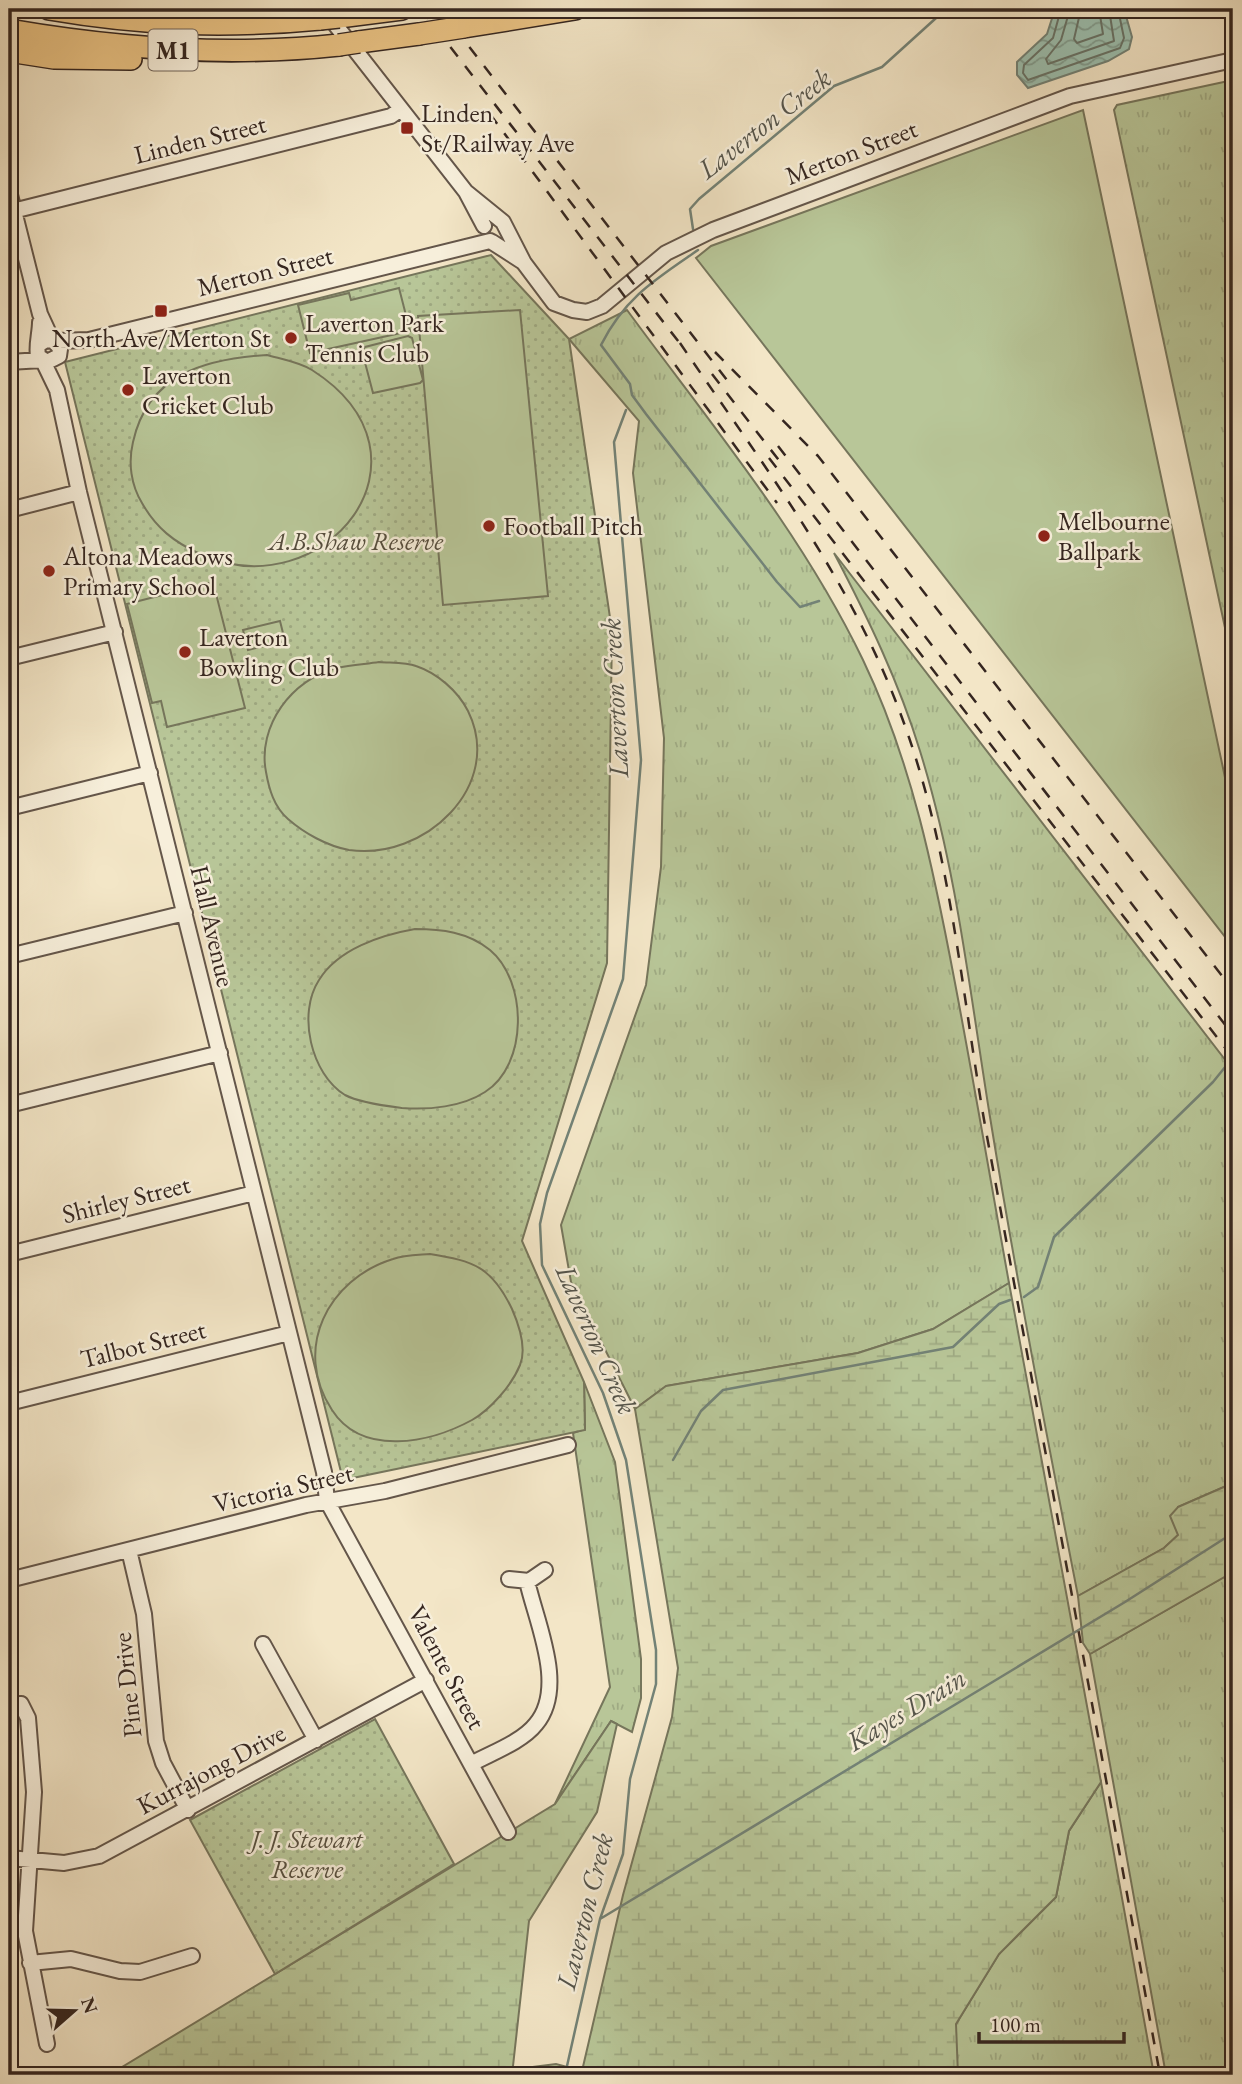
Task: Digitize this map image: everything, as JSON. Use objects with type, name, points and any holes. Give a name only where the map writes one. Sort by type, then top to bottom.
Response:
[{"type":"highway","name":"M1","points":[[49,9],[162,25],[224,24],[401,9]]},
{"type":"highway","points":[[98,9],[224,24]]},
{"type":"highway","name":"M1","points":[[9,30],[125,48],[217,52],[349,44],[575,9]]},
{"type":"highway","points":[[9,51],[54,58],[106,60],[174,58],[217,52]]},
{"type":"street","points":[[327,15],[466,191],[503,225]]},
{"type":"street","name":"Merton Street","points":[[503,225],[524,263],[554,303],[564,308],[587,312],[602,306],[666,253],[724,226],[1070,96],[1233,60]]},
{"type":"street","name":"Linden Street","points":[[11,211],[391,117],[401,108]]},
{"type":"street","name":"Hall Avenue","points":[[9,191],[11,211],[40,314],[79,492],[331,1500]]},
{"type":"street","points":[[466,191],[487,234],[502,239],[503,225]]},
{"type":"street","points":[[487,234],[489,220],[503,225]]},
{"type":"street","name":"Merton Street","points":[[9,361],[454,249],[487,234],[524,263]]},
{"type":"street","points":[[9,510],[79,492]]},
{"type":"street","points":[[9,658],[115,632]]},
{"type":"street","points":[[9,808],[150,773]]},
{"type":"street","points":[[9,956],[185,913]]},
{"type":"street","points":[[9,1105],[220,1053]]},
{"type":"street","name":"Shirley Street","points":[[9,1254],[254,1193]]},
{"type":"street","name":"Talbot Street","points":[[9,1403],[289,1333]]},
{"type":"street","name":"Victoria Street","points":[[9,1580],[331,1500],[385,1491],[568,1446]]},
{"type":"street","name":"Valente Street","points":[[331,1500],[342,1526],[508,1832]]},
{"type":"street","name":"Pine Drive","points":[[129,1550],[144,1614],[156,1741],[163,1763],[188,1810]]},
{"type":"street","points":[[509,1579],[527,1581],[545,1570]]},
{"type":"street","points":[[471,1764],[524,1734],[536,1725],[545,1709],[548,1676],[527,1581]]},
{"type":"street","points":[[263,1644],[316,1740]]},
{"type":"street","name":"Kurrajong Drive","points":[[9,1858],[64,1863],[99,1856],[426,1680]]},
{"type":"street","points":[[9,1705],[22,1704],[28,1718],[34,1792],[25,1920],[30,1963],[47,2044]]},
{"type":"street","points":[[30,1963],[71,1959],[120,1971],[140,1972],[192,1956]]},
{"type":"green space","points":[[1233,80],[1233,665],[1114,110],[1117,105]]},
{"type":"green space","name":"Melbourne Ballpark","points":[[1083,110],[1233,815],[1233,947],[696,258],[711,246]]},
{"type":"green space","name":"A.B.Shaw Reserve","points":[[491,255],[569,339],[612,631],[607,963],[522,1241],[584,1382],[585,1430],[343,1480],[65,362]]},
{"type":"green space","points":[[399,288],[410,331],[310,353],[298,305],[349,293],[351,300]]},
{"type":"green space","points":[[520,310],[548,596],[443,605],[418,316]]},
{"type":"green space","points":[[627,310],[783,523],[839,613],[880,699],[908,778],[930,859],[1009,1283],[933,1329],[858,1353],[667,1386],[635,1409],[571,1282],[561,1225],[646,985],[661,867],[664,738],[633,473],[639,421],[569,339]]},
{"type":"green space","points":[[408,336],[412,338],[423,380],[420,383],[373,393],[362,351],[365,347]]},
{"type":"green space","points":[[267,355],[312,370],[351,405],[369,443],[369,481],[354,516],[326,543],[289,561],[246,566],[200,554],[174,539],[160,527],[147,512],[135,489],[131,458],[141,419],[152,400],[166,386],[182,374],[201,366]]},
{"type":"green space","points":[[834,553],[1233,1070],[1233,1483],[1178,1507],[1178,1535],[1164,1548],[1078,1596],[1010,1237],[944,841],[920,751],[902,700],[870,625]]},
{"type":"green space","name":"Laverton Bowling Club","points":[[213,582],[245,708],[167,727],[161,701],[152,703],[127,604]]},
{"type":"green space","points":[[280,621],[285,641],[248,650],[243,630]]},
{"type":"green space","points":[[379,662],[416,666],[432,673],[453,690],[468,711],[477,739],[476,766],[466,791],[450,813],[429,831],[404,843],[377,850],[349,850],[309,834],[279,809],[266,772],[267,738],[281,707],[306,682],[337,668]]},
{"type":"green space","points":[[415,929],[444,931],[473,939],[490,950],[502,964],[511,982],[518,1023],[509,1063],[499,1079],[485,1092],[456,1104],[434,1108],[402,1108],[351,1098],[333,1085],[316,1058],[309,1026],[312,994],[327,969],[349,952],[388,935]]},
{"type":"green space","points":[[430,1254],[470,1263],[489,1275],[497,1284],[512,1309],[519,1329],[523,1351],[520,1365],[512,1381],[493,1403],[479,1416],[455,1428],[437,1435],[398,1441],[378,1440],[361,1435],[345,1425],[332,1410],[320,1387],[316,1363],[317,1341],[323,1319],[350,1282],[370,1269],[397,1258]]},
{"type":"green space","points":[[1009,1283],[1101,1782],[1069,1831],[1056,1897],[999,1954],[956,2024],[958,2075],[528,2075],[533,2067],[556,2064],[582,2071],[623,1895],[672,1717],[678,1668],[635,1409],[666,1386],[858,1353],[933,1329]]},
{"type":"green space","points":[[584,1382],[615,1462],[641,1659],[641,1698],[632,1732],[611,1721],[555,1804],[610,1687],[573,1433],[585,1429]]},
{"type":"green space","points":[[1233,1483],[1233,1572],[1090,1654],[1083,1643],[1078,1596],[1164,1548],[1178,1535],[1170,1516],[1178,1507]]},
{"type":"green space","points":[[1233,1572],[1233,2075],[1166,2075],[1090,1654]]},
{"type":"green space","name":"J. J. Stewart Reserve","points":[[375,1719],[454,1864],[275,1974],[190,1820]]},
{"type":"green space","points":[[611,1721],[617,1724],[597,1812],[529,1921],[512,2075],[109,2075],[555,1804]]},
{"type":"green space","points":[[1101,1782],[1154,2075],[956,2075],[956,2024],[999,1954],[1056,1897],[1069,1831]]},
{"type":"water","points":[[1055,9],[1124,9],[1132,37],[1129,49],[1108,61],[1028,88],[1017,75],[1017,62],[1047,34]]},
{"type":"waterway","name":"Laverton Creek","points":[[693,229],[690,209],[699,199],[834,86],[882,67],[946,9]]},
{"type":"waterway","points":[[698,250],[655,280],[631,301],[610,328],[601,345],[630,384],[632,395],[646,414],[777,582],[800,607],[819,601]]},
{"type":"waterway","name":"Laverton Creek","points":[[565,2075],[600,1919],[623,1854],[630,1779],[656,1684],[656,1650],[626,1460],[603,1393],[542,1265],[540,1224],[547,1193],[623,979],[641,760],[614,442],[626,410]]},
{"type":"waterway","points":[[1024,1297],[1038,1287],[1054,1237],[1213,1082],[1230,1061]]},
{"type":"waterway","points":[[673,1460],[701,1411],[723,1390],[953,1347],[999,1304],[1010,1300]]},
{"type":"waterway","name":"Kayes Drain","points":[[600,1919],[1125,1602],[1233,1533]]},
{"type":"railway","points":[[421,9],[685,350]]},
{"type":"railway","points":[[440,9],[727,380]]},
{"type":"railway","points":[[490,114],[777,503]]},
{"type":"railway","points":[[680,343],[798,516],[852,607],[896,702],[930,807],[952,914],[986,1131],[1160,2075]]},
{"type":"railway","points":[[715,352],[818,456],[1233,990]]},
{"type":"railway","points":[[712,374],[781,463]]},
{"type":"railway","points":[[778,446],[1233,1035]]},
{"type":"railway","points":[[769,458],[1233,1058]]},
{"type":"place","name":"Linden St/Railway Ave","points":[[407,128]]},
{"type":"place","name":"North Ave/Merton St","points":[[161,311]]},
{"type":"place","name":"Laverton Park Tennis Club","points":[[291,338]]},
{"type":"place","name":"Laverton Cricket Club","points":[[128,390]]},
{"type":"place","name":"Football Pitch","points":[[489,526]]},
{"type":"place","name":"Melbourne Ballpark","points":[[1044,536]]},
{"type":"place","name":"Altona Meadows Primary School","points":[[49,571]]},
{"type":"place","name":"Laverton Bowling Club","points":[[185,652]]}]
